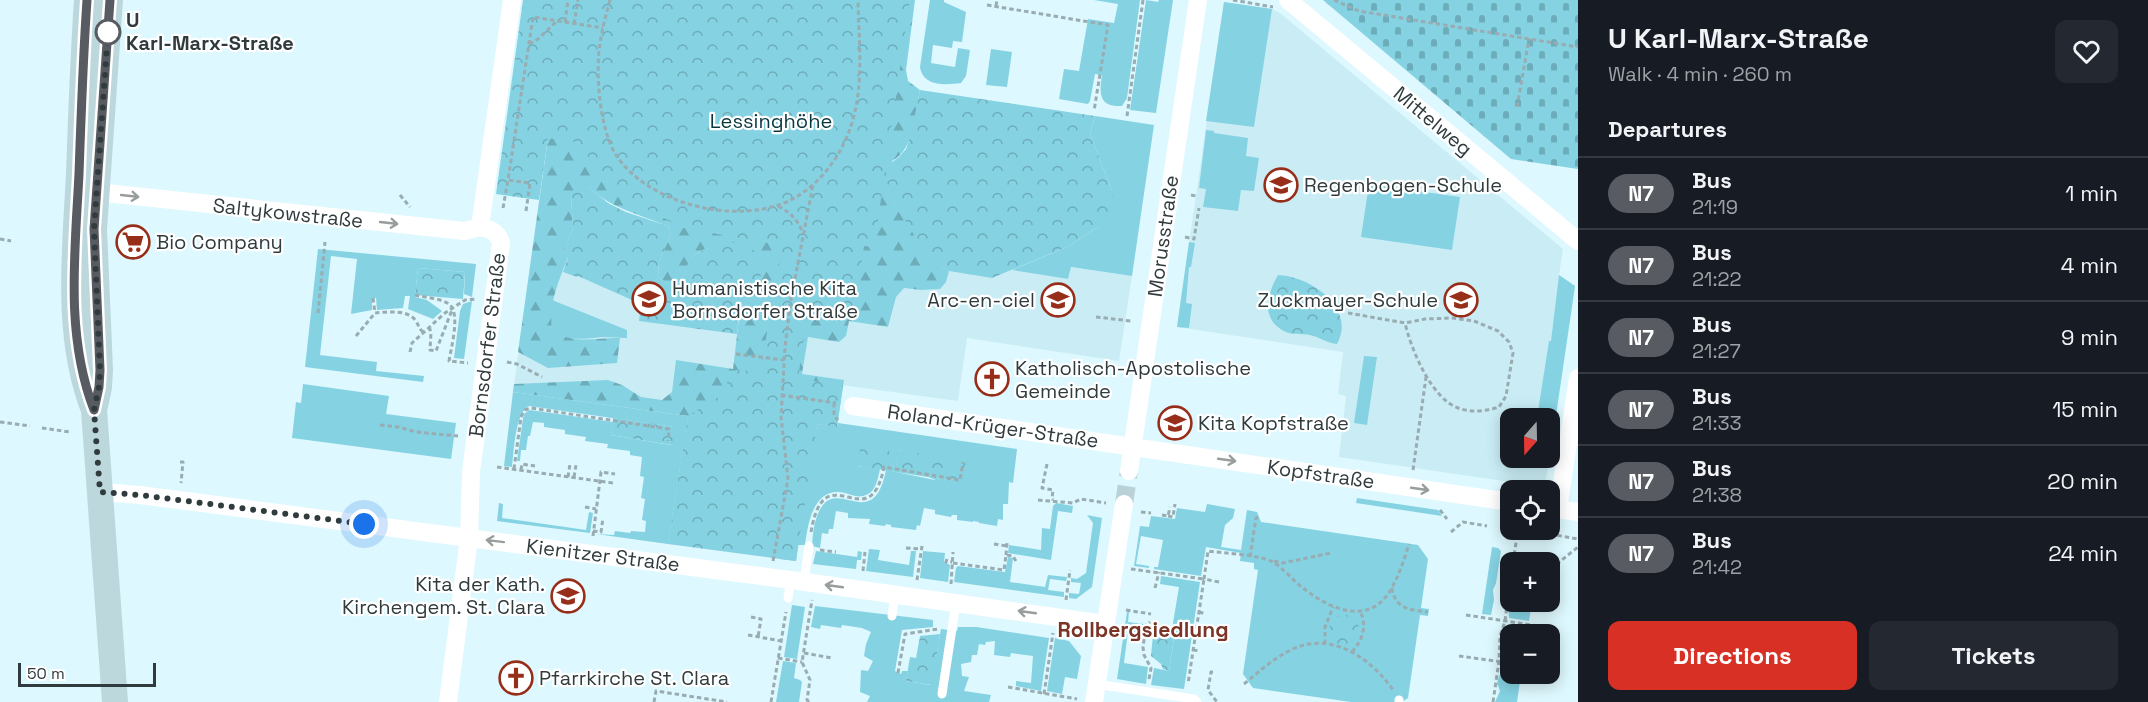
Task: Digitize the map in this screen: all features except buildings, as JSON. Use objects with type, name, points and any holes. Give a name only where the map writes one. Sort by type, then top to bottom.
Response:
[{"type":"main road","points":[[87,0],[74,288],[79,357],[84,383],[94,410],[115,702]]},
{"type":"main road","points":[[94,410],[100,370],[94,252],[96,192],[110,0]]},
{"type":"street","name":"Bornsdorfer Straße","points":[[448,702],[469,538],[471,472],[501,243],[490,229],[480,226],[512,0]]},
{"type":"street","name":"Morusstraße","points":[[1129,471],[1198,0]]},
{"type":"street","name":"Mittelweg","points":[[1281,3],[1578,241]]},
{"type":"street","name":"Saltykowstraße","points":[[96,192],[465,231],[480,226]]},
{"type":"street","points":[[1559,480],[1578,378]]},
{"type":"street","name":"Roland-Krüger-Straße","points":[[853,406],[1132,446]]},
{"type":"street","name":"Kopfstraße","points":[[1132,446],[1500,501]]},
{"type":"street","name":"Kienitzer Straße","points":[[100,492],[140,495],[770,577],[799,586],[895,594],[953,594],[1106,624]]},
{"type":"street","points":[[1090,695],[1131,508]]},
{"type":"street","points":[[1560,510],[1578,512]]},
{"type":"lane","points":[[799,586],[809,546]]},
{"type":"lane","points":[[892,616],[895,594]]},
{"type":"lane","points":[[942,694],[953,594]]},
{"type":"lane","points":[[1090,695],[1148,692],[1194,699],[1197,702]]},
{"type":"path","points":[[565,22],[568,0]]},
{"type":"path","points":[[574,24],[578,0]]},
{"type":"path","points":[[610,0],[598,57],[603,115],[609,142],[627,170],[651,188],[699,207],[726,210],[756,210],[777,206],[797,197],[813,184],[834,161],[844,144],[856,108],[860,67],[858,0]]},
{"type":"path","points":[[996,6],[997,0]]},
{"type":"path","points":[[1127,116],[1143,0]]},
{"type":"path","points":[[1233,0],[1281,3]]},
{"type":"path","points":[[1334,0],[1359,11],[1578,47]]},
{"type":"path","points":[[987,5],[1108,25],[1094,111]]},
{"type":"path","points":[[504,208],[533,17],[603,28]]},
{"type":"path","points":[[528,45],[557,21]]},
{"type":"path","points":[[1517,107],[1530,39]]},
{"type":"path","points":[[507,180],[530,183],[526,212]]},
{"type":"path","points":[[770,577],[788,479],[782,434],[781,396],[784,360],[791,300],[813,184]]},
{"type":"path","points":[[400,195],[409,205],[411,212]]},
{"type":"path","points":[[777,206],[791,213],[798,221],[803,234]]},
{"type":"path","points":[[1185,237],[1194,239],[1198,207]]},
{"type":"path","points":[[0,240],[11,241]]},
{"type":"path","points":[[318,313],[325,242]]},
{"type":"path","points":[[415,296],[447,303],[453,308],[456,317],[449,361],[468,363]]},
{"type":"path","points":[[356,336],[375,313],[373,298]]},
{"type":"path","points":[[410,352],[412,344],[429,327],[465,300],[476,299]]},
{"type":"path","points":[[429,327],[430,350],[436,351],[453,308]]},
{"type":"path","points":[[375,313],[409,315],[424,333]]},
{"type":"path","points":[[1348,313],[1405,323],[1425,319],[1452,318],[1474,321],[1498,331],[1509,342],[1513,353],[1506,396],[1500,407],[1485,412],[1458,408],[1446,400],[1426,377],[1405,323]]},
{"type":"path","points":[[1096,317],[1131,321]]},
{"type":"path","points":[[736,354],[784,360]]},
{"type":"path","points":[[507,362],[517,364],[542,377]]},
{"type":"path","points":[[1413,470],[1426,377]]},
{"type":"path","points":[[781,396],[853,406]]},
{"type":"path","points":[[834,403],[834,416],[838,420]]},
{"type":"path","points":[[514,469],[520,421],[528,408],[669,429],[668,441]]},
{"type":"path","points":[[0,422],[30,426]]},
{"type":"path","points":[[380,425],[416,432],[458,436]]},
{"type":"path","points":[[42,428],[70,432]]},
{"type":"path","points":[[180,462],[183,462],[181,483]]},
{"type":"path","points":[[809,546],[817,511],[826,497],[833,495],[860,500],[868,499],[877,490],[884,467],[960,480],[963,462]]},
{"type":"path","points":[[521,470],[522,464],[535,466]]},
{"type":"path","points":[[1047,464],[1042,488],[1053,490],[1053,500]]},
{"type":"path","points":[[568,477],[570,465]]},
{"type":"path","points":[[574,477],[576,465]]},
{"type":"path","points":[[496,467],[614,483]]},
{"type":"path","points":[[592,538],[601,472],[615,474]]},
{"type":"path","points":[[1038,500],[1073,503],[1081,499],[1104,502]]},
{"type":"path","points":[[1078,500],[1081,508]]},
{"type":"path","points":[[1162,515],[1173,517],[1175,504]]},
{"type":"path","points":[[585,507],[597,509]]},
{"type":"path","points":[[1168,516],[1170,507]]},
{"type":"path","points":[[1131,508],[1151,513]]},
{"type":"path","points":[[1441,510],[1447,519]]},
{"type":"path","points":[[1250,557],[1258,517]]},
{"type":"path","points":[[593,531],[601,532],[603,518]]},
{"type":"path","points":[[1451,532],[1463,522],[1487,526]]},
{"type":"path","points":[[1560,535],[1578,538]]},
{"type":"path","points":[[947,559],[946,562],[1004,570],[1007,544],[994,544]]},
{"type":"path","points":[[1270,561],[1311,595],[1333,607],[1360,611],[1376,604],[1389,593],[1409,544]]},
{"type":"path","points":[[1560,561],[1578,547]]},
{"type":"path","points":[[906,548],[922,548],[916,582]]},
{"type":"path","points":[[819,550],[836,552]]},
{"type":"path","points":[[1188,682],[1208,551],[1283,563],[1330,553]]},
{"type":"path","points":[[862,574],[865,552]]},
{"type":"path","points":[[953,552],[953,594]]},
{"type":"path","points":[[1006,555],[1013,556],[1017,563]]},
{"type":"path","points":[[1130,568],[1219,582]]},
{"type":"path","points":[[1066,602],[1070,570]]},
{"type":"path","points":[[1155,588],[1159,572]]},
{"type":"path","points":[[771,702],[781,640],[799,586]]},
{"type":"path","points":[[799,586],[802,662],[810,680],[807,700],[809,702]]},
{"type":"path","points":[[1392,586],[1394,596],[1403,607],[1428,612]]},
{"type":"path","points":[[1325,644],[1325,627],[1333,607]]},
{"type":"path","points":[[1124,610],[1151,614]]},
{"type":"path","points":[[1352,652],[1363,633],[1363,618],[1360,611]]},
{"type":"path","points":[[1199,612],[1206,614]]},
{"type":"path","points":[[1493,702],[1500,636],[1506,612]]},
{"type":"path","points":[[1466,615],[1518,624]]},
{"type":"path","points":[[751,617],[761,619],[758,637]]},
{"type":"path","points":[[1148,692],[1151,668],[1144,655],[1143,647],[1146,625],[1150,622]]},
{"type":"path","points":[[898,673],[905,634],[936,630],[941,626]]},
{"type":"path","points":[[1044,694],[1053,633]]},
{"type":"path","points":[[748,635],[781,640]]},
{"type":"path","points":[[1244,684],[1272,661],[1290,651],[1307,644],[1325,644],[1352,652],[1375,668],[1399,701]]},
{"type":"path","points":[[1193,650],[1200,651]]},
{"type":"path","points":[[803,653],[832,657]]},
{"type":"path","points":[[1459,656],[1499,662]]},
{"type":"path","points":[[778,658],[802,662]]},
{"type":"path","points":[[1213,672],[1210,672],[1208,690],[1219,702]]},
{"type":"path","points":[[1008,687],[1044,694],[1090,695]]},
{"type":"path","points":[[654,702],[656,691],[727,702]]},
{"type":"shaded area","points":[[1224,2],[1272,9],[1280,13],[1563,249],[1559,275],[1575,286],[1557,408],[1500,408],[1500,468],[1548,468],[1546,480],[1500,480],[1339,457],[1346,396],[1338,394],[1343,352],[1177,327]]},
{"type":"shaded area","name":"Humanistische Kita Bornsdorfer Straße","points":[[539,200],[769,243],[760,372],[688,416],[513,392]]},
{"type":"shaded area","points":[[864,245],[992,278],[1012,270],[1068,279],[1070,267],[1132,276],[1119,361],[967,338],[958,401],[798,379],[808,307]]},
{"type":"green space","name":"Lessinghöhe","points":[[523,0],[910,0],[874,247],[864,246],[854,314],[808,308],[798,379],[843,385],[837,427],[817,424],[796,561],[668,544],[688,416],[723,394],[730,375],[737,370],[760,372],[780,259],[769,243],[683,228],[633,202],[620,192],[575,142],[548,138],[539,200],[496,194]]},
{"type":"green space","points":[[864,0],[915,0],[906,70],[908,81],[920,90],[910,139],[900,155],[892,161],[893,200],[940,266],[949,271],[946,282],[940,289],[904,288],[896,297],[888,327],[849,321],[846,336],[839,342],[808,337],[802,374],[844,380],[837,427],[817,424],[811,459],[786,408]]},
{"type":"green space","points":[[930,0],[944,0],[966,12],[962,42],[953,41],[952,48],[933,45],[931,63],[955,67],[958,48],[970,50],[966,76],[961,83],[936,83],[922,74],[920,67]]},
{"type":"green space","points":[[1094,0],[1140,0],[1127,98],[1122,106],[1114,106],[1105,102],[1101,93],[1102,75],[1095,74],[1088,104],[1059,99],[1064,69],[1079,71],[1088,19],[1114,23],[1118,4]]},
{"type":"green space","points":[[1146,0],[1158,2],[1159,0],[1173,0],[1156,113],[1130,110]]},
{"type":"green space","points":[[1323,0],[1578,0],[1578,169],[1511,159]]},
{"type":"green space","points":[[1224,2],[1272,9],[1254,127],[1206,121]]},
{"type":"green space","points":[[991,49],[1012,52],[1007,87],[986,85]]},
{"type":"green space","points":[[557,74],[794,227],[778,351],[668,544],[688,416],[513,392],[514,384],[608,380],[622,385],[641,397],[662,400],[672,392],[676,360],[733,369],[740,310],[745,301],[754,293],[736,243],[698,253],[689,262],[678,283],[668,284],[658,277],[659,262],[671,234],[668,226],[616,206],[588,187],[571,194],[573,228],[564,251],[568,257],[553,302],[552,329],[576,339],[620,338],[617,363],[548,368],[518,352]]},
{"type":"green space","points":[[920,90],[1095,116],[1090,134],[1112,191],[1113,203],[1110,213],[1098,227],[1067,247],[992,278],[949,271],[929,260],[893,200],[886,173],[888,165],[906,149]]},
{"type":"green space","points":[[1095,116],[1154,125],[1132,276],[1071,267],[1068,279],[1012,270],[1067,247],[1098,227],[1112,191],[1090,134]]},
{"type":"green space","points":[[1206,130],[1248,138],[1246,156],[1259,158],[1254,191],[1241,190],[1238,211],[1203,207],[1206,189],[1199,188]]},
{"type":"green space","points":[[583,183],[608,203],[626,212],[668,226],[671,234],[659,262],[658,277],[668,284],[678,283],[688,263],[702,251],[714,246],[733,243],[750,247],[759,260],[761,277],[754,293],[741,308],[737,334],[639,321],[641,304],[578,276],[563,272],[568,258],[564,251],[573,228],[571,194],[576,185]]},
{"type":"green space","points":[[1369,184],[1460,197],[1452,250],[1361,237]]},
{"type":"green space","points":[[1189,242],[1195,243],[1191,267],[1189,267],[1186,303],[1192,304],[1189,328],[1177,327]]},
{"type":"green space","points":[[318,249],[476,264],[472,297],[464,294],[465,272],[418,268],[415,297],[427,300],[442,311],[433,319],[408,309],[410,296],[405,296],[403,308],[377,310],[376,298],[372,298],[372,310],[351,314],[357,259],[331,256],[320,355],[377,362],[376,371],[424,376],[423,382],[305,367]]},
{"type":"green space","points":[[418,268],[465,272],[463,299],[415,295]]},
{"type":"green space","points":[[1278,275],[1304,281],[1327,296],[1341,318],[1342,331],[1337,344],[1310,335],[1288,333],[1275,325],[1268,311],[1268,304],[1271,289]]},
{"type":"green space","points":[[1559,275],[1575,286],[1557,408],[1539,408],[1549,341],[1551,341]]},
{"type":"green space","points":[[552,300],[627,330],[627,338],[576,339],[558,334],[552,330],[550,320]]},
{"type":"green space","points":[[472,301],[464,359],[454,358],[460,311],[463,304]]},
{"type":"green space","points":[[1364,356],[1377,357],[1367,425],[1354,423]]},
{"type":"green space","points":[[303,384],[389,396],[386,414],[456,423],[451,459],[292,438],[296,402],[301,403]]},
{"type":"green space","points":[[513,392],[688,416],[668,544],[596,534],[614,535],[615,531],[645,532],[646,521],[642,520],[645,499],[641,498],[644,477],[640,476],[642,457],[630,455],[630,451],[607,448],[608,444],[585,441],[586,437],[565,434],[565,430],[544,427],[544,423],[533,422],[526,450],[521,450],[520,461],[517,461],[523,418],[530,410],[613,422],[611,435],[671,445],[674,427],[529,406],[524,410],[518,424],[512,467],[504,466]]},
{"type":"green space","points":[[613,418],[675,427],[672,445],[611,435]]},
{"type":"green space","points":[[838,423],[1017,449],[1013,483],[1009,482],[1008,504],[1003,504],[1003,520],[998,519],[997,526],[957,520],[957,515],[951,517],[935,514],[935,510],[924,508],[920,526],[917,525],[916,530],[891,527],[886,524],[885,526],[869,524],[870,519],[848,518],[848,513],[836,511],[833,529],[829,529],[828,534],[822,533],[820,548],[812,546],[816,519],[823,505],[830,499],[866,502],[874,498],[881,488],[886,470],[935,480],[936,478],[962,482],[899,450],[896,467],[887,466],[890,448],[857,466],[880,469],[871,492],[862,496],[835,492],[826,495],[814,508],[805,545],[798,545],[796,561],[779,559],[783,540],[811,459],[817,424],[837,427]]},
{"type":"green space","points":[[861,444],[890,448],[888,466],[896,467],[898,450],[966,461],[962,483],[857,466]]},
{"type":"green space","points":[[1357,498],[1438,510],[1442,516],[1356,503]]},
{"type":"green space","points":[[499,503],[503,504],[502,518],[586,530],[589,512],[593,513],[590,533],[497,521]]},
{"type":"green space","points":[[1056,503],[1073,506],[1072,513],[1058,511],[1051,560],[1008,553],[1009,545],[1041,550],[1042,528],[1050,529],[1053,506]]},
{"type":"green space","points":[[1207,504],[1235,509],[1233,518],[1225,525],[1221,547],[1241,550],[1247,510],[1257,512],[1261,522],[1418,545],[1428,559],[1421,608],[1429,609],[1428,616],[1420,615],[1408,698],[1402,702],[1351,702],[1253,688],[1243,674],[1258,570],[1254,569],[1254,563],[1240,561],[1241,553],[1206,547],[1201,576],[1154,569],[1158,567],[1163,540],[1141,536],[1136,564],[1149,566],[1149,568],[1134,566],[1140,526],[1149,527],[1151,516],[1175,519],[1177,508],[1205,512]]},
{"type":"green space","points":[[1087,515],[1102,518],[1092,587],[1076,599],[1069,598],[1069,593],[1079,594],[1081,583],[1071,582],[1071,578],[1077,579],[1086,573],[1093,523]]},
{"type":"green space","points":[[1492,547],[1498,548],[1501,551],[1493,590],[1491,615],[1482,614]]},
{"type":"green space","points":[[869,549],[880,550],[878,560],[909,565],[911,551],[916,551],[913,577],[866,571]]},
{"type":"green space","points":[[816,551],[857,557],[858,551],[862,552],[861,560],[857,560],[856,569],[813,564]]},
{"type":"green space","points":[[923,551],[945,553],[944,562],[950,565],[948,582],[920,578]]},
{"type":"green space","points":[[1008,557],[1013,558],[1010,582],[1045,587],[1048,575],[1067,577],[1066,581],[1050,579],[1048,590],[1064,592],[1064,597],[954,582],[958,566],[1005,572]]},
{"type":"green space","points":[[1161,576],[1200,582],[1184,689],[1151,685],[1154,668],[1169,671],[1174,638],[1147,634],[1149,625],[1172,629],[1179,587],[1160,584]]},
{"type":"green space","points":[[792,605],[805,607],[797,659],[784,657]]},
{"type":"green space","points":[[815,606],[933,620],[933,627],[902,630],[895,671],[901,674],[902,671],[908,671],[906,681],[931,685],[941,629],[957,631],[958,627],[976,627],[1049,638],[1041,691],[1016,686],[1016,681],[1031,683],[1033,656],[1011,653],[1010,657],[994,655],[995,641],[986,642],[985,645],[979,644],[977,655],[972,655],[971,662],[961,664],[962,676],[969,677],[964,691],[991,695],[989,702],[867,702],[870,696],[860,692],[861,670],[868,671],[873,661],[864,656],[871,632],[842,625],[841,628],[821,625],[820,629],[811,627]]},
{"type":"green space","points":[[1127,612],[1129,612],[1128,622],[1144,624],[1142,633],[1128,631],[1124,663],[1148,667],[1146,684],[1117,679]]},
{"type":"green space","points":[[1509,612],[1530,612],[1529,621],[1509,618]]},
{"type":"green space","points":[[1344,615],[1354,620],[1359,630],[1354,640],[1344,645],[1334,640],[1329,630],[1334,620]]},
{"type":"green space","points":[[940,634],[932,685],[906,681],[910,657],[916,658],[920,636]]},
{"type":"green space","points":[[1153,635],[1174,638],[1169,671],[1163,669],[1161,664],[1151,656]]},
{"type":"green space","points":[[1055,638],[1069,641],[1081,656],[1077,679],[1065,677],[1062,694],[1047,691]]},
{"type":"green space","points":[[783,661],[796,663],[794,678],[802,682],[799,702],[776,702]]},
{"type":"green space","points":[[1500,674],[1500,684],[1520,684],[1517,702],[1495,702],[1500,691],[1497,683]]},
{"type":"tunnel","points":[[1124,504],[1129,471]]},
{"type":"bus line","name":"N7","points":[[87,0],[74,288],[79,357],[84,383],[94,410],[100,370],[94,229],[110,0]]},
{"type":"place","name":"U Karl-Marx-Straße","points":[[108,32]]},
{"type":"place","name":"Regenbogen-Schule","points":[[1281,185]]},
{"type":"place","name":"Bio Company","points":[[133,242]]},
{"type":"place","name":"Humanistische Kita Bornsdorfer Straße","points":[[649,299]]},
{"type":"place","name":"Arc-en-ciel","points":[[1058,300]]},
{"type":"place","name":"Zuckmayer-Schule","points":[[1461,300]]},
{"type":"place","name":"Katholisch-Apostolische Gemeinde","points":[[992,379]]},
{"type":"place","name":"Kita Kopfstraße","points":[[1175,423]]},
{"type":"place","name":"Kita der Kath. Kirchengem. St. Clara","points":[[568,596]]},
{"type":"place","name":"Pfarrkirche St. Clara","points":[[516,678]]},
{"type":"district","name":"Rollbergsiedlung","points":[[1143,630]]},
{"type":"route","points":[[108,32],[94,229],[100,370],[94,410],[100,492],[140,495],[364,524]]}]
